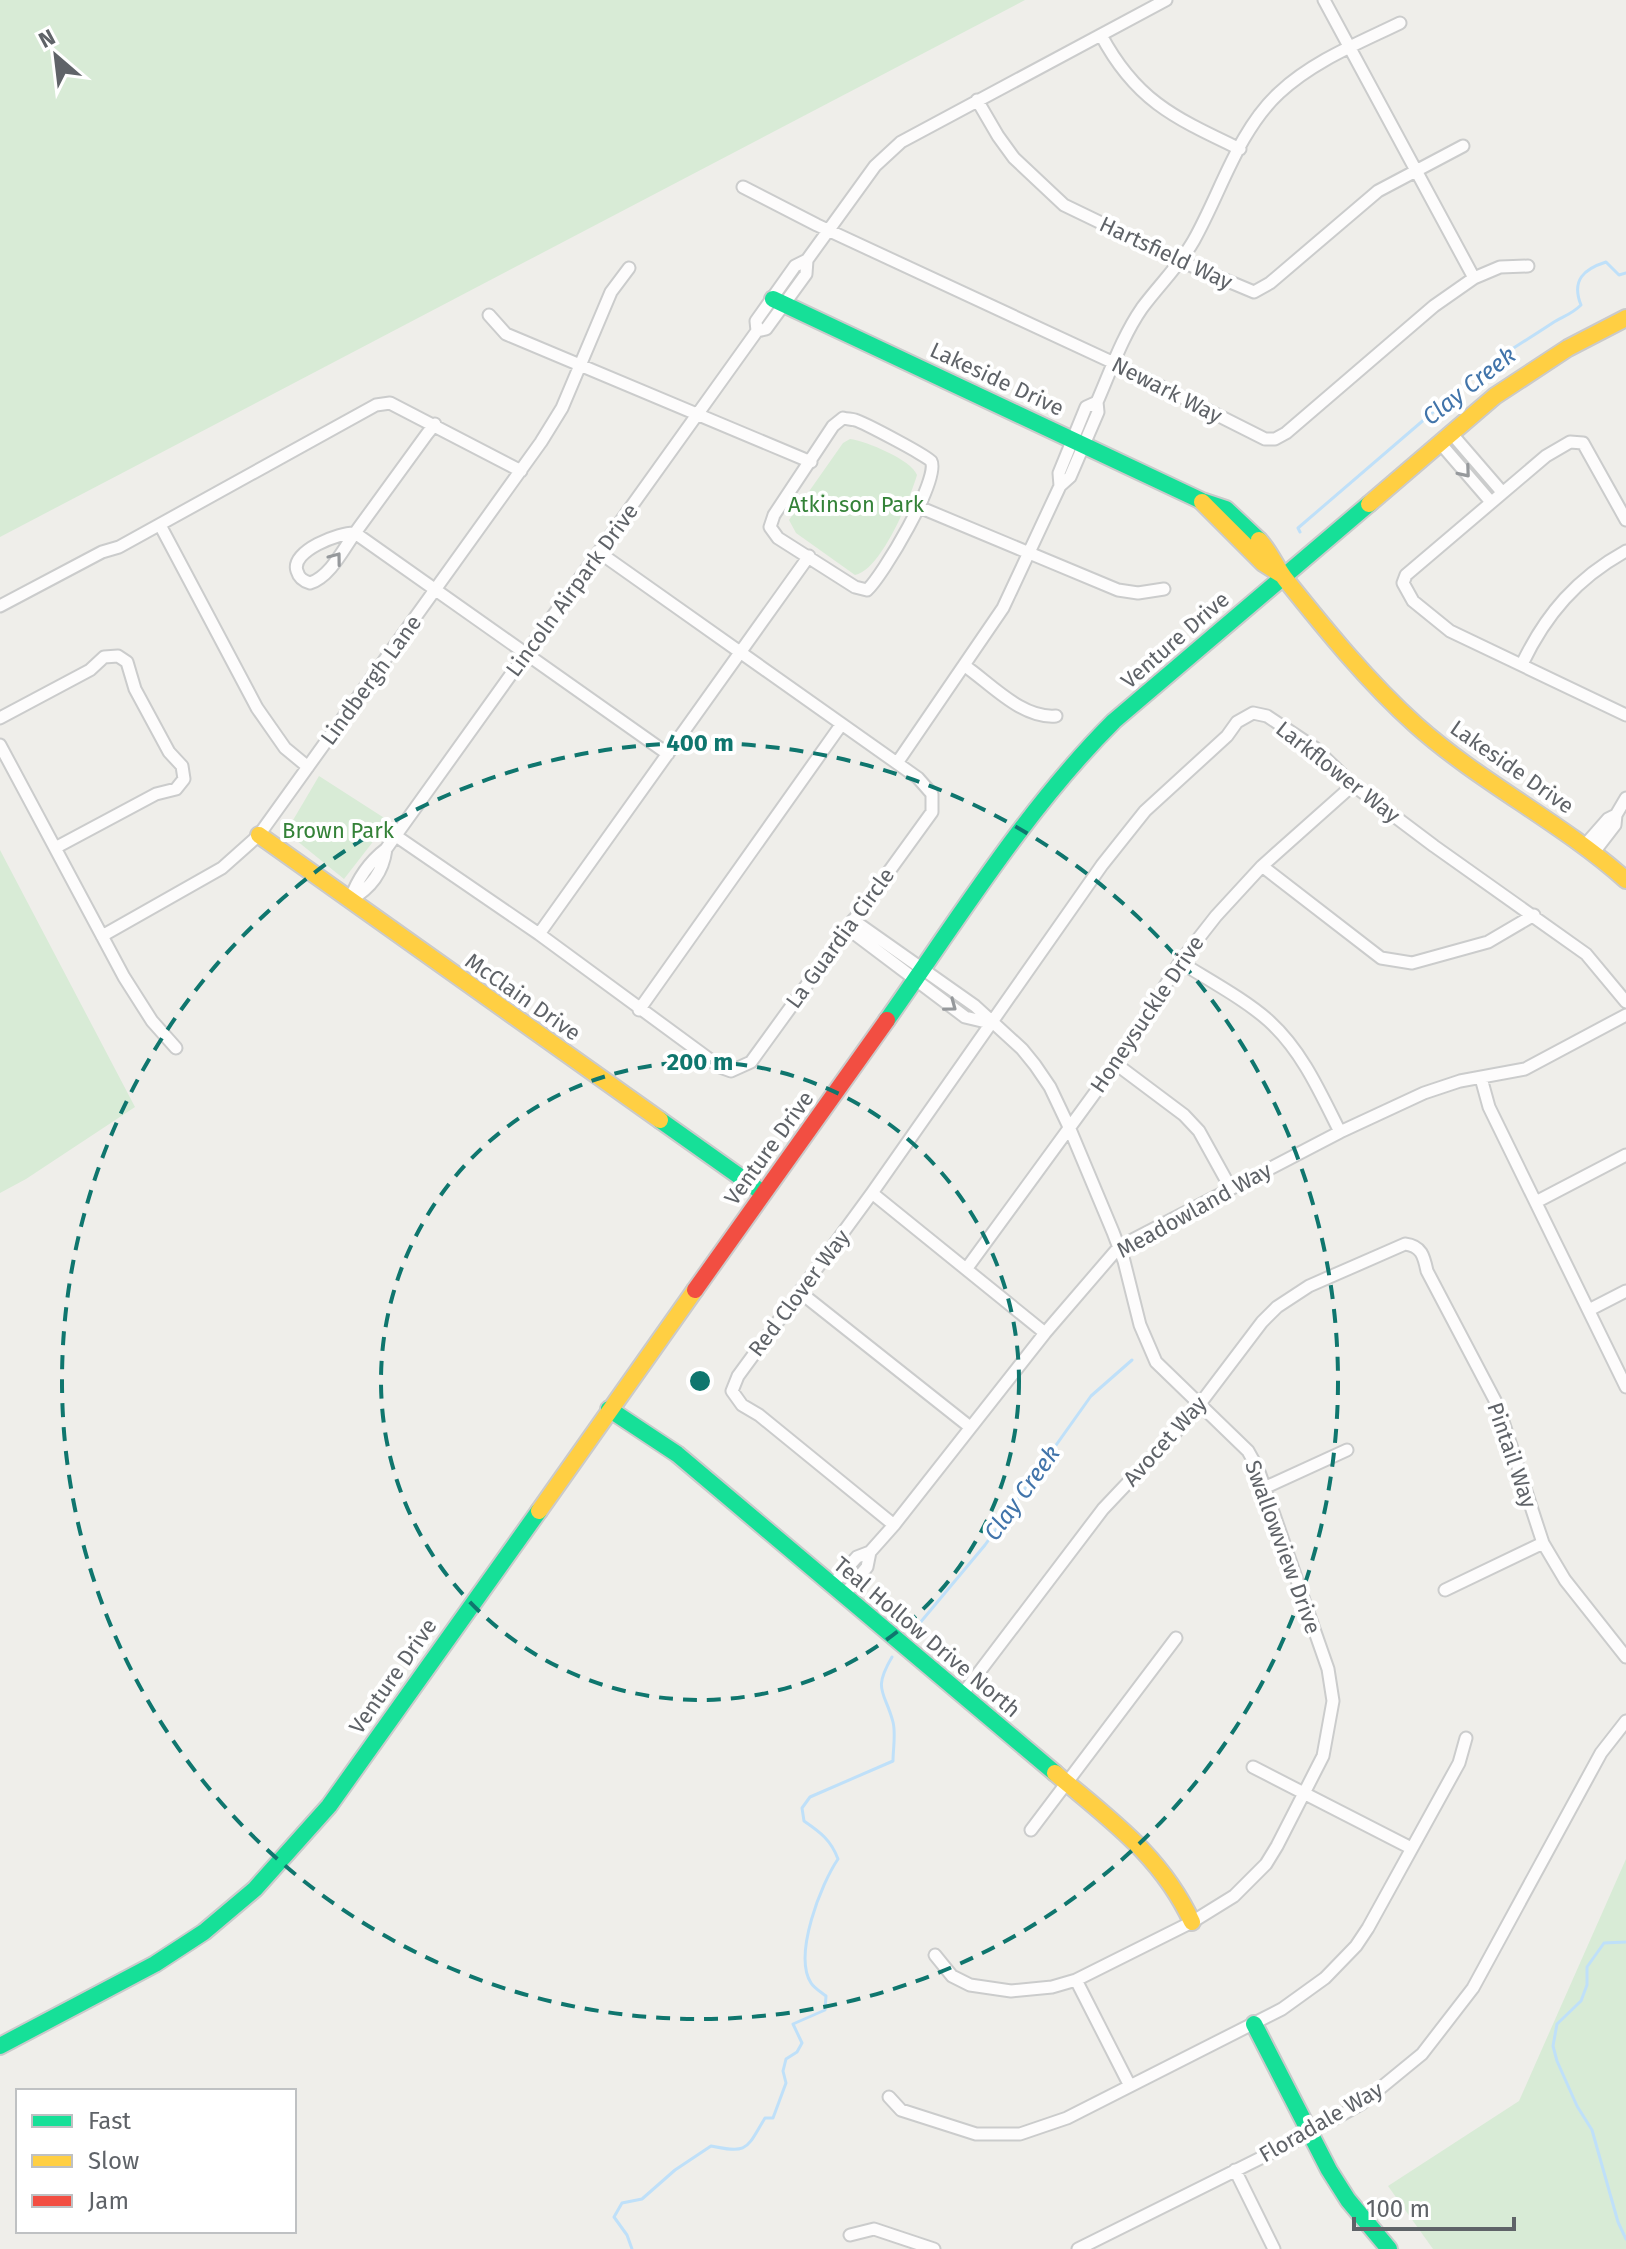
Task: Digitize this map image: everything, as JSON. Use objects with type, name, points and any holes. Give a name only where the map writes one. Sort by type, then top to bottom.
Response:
[{"type":"street","name":"Lincoln Airpark Drive","points":[[350,900],[355,886],[375,858],[396,836],[757,331],[756,321],[779,301],[795,266],[807,260],[875,166],[901,142],[1166,0]]},
{"type":"street","points":[[1324,0],[1474,278],[1500,267],[1528,266]]},
{"type":"street","points":[[897,763],[1003,608],[1060,486],[1059,473],[1077,442],[1086,407],[1097,402],[1126,334],[1193,242],[1258,114],[1308,69],[1400,23]]},
{"type":"street","points":[[1101,35],[1122,72],[1160,107],[1181,121],[1240,149]]},
{"type":"street","name":"Hartsfield Way","points":[[977,100],[1014,158],[1064,205],[1247,291],[1262,289],[1367,200],[1414,170],[1463,146]]},
{"type":"street","name":"Newark Way","points":[[743,187],[828,230],[1114,363],[1265,439],[1275,439],[1286,433],[1434,306],[1474,278]]},
{"type":"street","name":"Lindbergh Lane","points":[[102,936],[222,868],[259,835],[521,471],[562,408],[611,292],[629,268]]},
{"type":"street","name":"Lakeside Drive","points":[[779,301],[1202,501],[1226,509],[1273,555],[1283,576],[1375,685],[1421,730],[1460,761],[1590,848],[1626,880]]},
{"type":"street","points":[[489,315],[506,334],[811,462]]},
{"type":"street","name":"Venture Drive","points":[[0,2046],[177,1950],[230,1911],[273,1873],[329,1806],[1042,801],[1089,746],[1114,721],[1495,396],[1534,369],[1626,318]]},
{"type":"street","points":[[0,606],[102,552],[119,547],[376,405],[390,403],[521,471]]},
{"type":"street","points":[[843,418],[856,420],[923,453],[932,462],[934,476],[919,507],[876,582],[867,590],[855,587],[778,538],[770,527],[774,515],[833,426],[843,418]]},
{"type":"street","points":[[435,424],[355,533],[317,581],[305,582],[298,574],[297,558],[303,553],[338,535],[355,533],[668,754]]},
{"type":"street","points":[[1446,438],[1502,492]]},
{"type":"street","points":[[1446,438],[1491,502]]},
{"type":"street","points":[[1626,520],[1588,449],[1577,441],[1559,447],[1502,492],[1406,575],[1403,583],[1413,601],[1450,631],[1626,715]]},
{"type":"street","points":[[919,507],[1118,590],[1138,593],[1164,589]]},
{"type":"street","points":[[160,525],[257,708],[285,748],[308,767]]},
{"type":"street","points":[[1522,664],[1543,622],[1556,607],[1607,563],[1626,551]]},
{"type":"street","name":"La Guardia Circle","points":[[396,836],[539,934],[720,1067],[731,1071],[751,1062],[932,812],[934,803],[928,787],[600,553]]},
{"type":"street","points":[[539,934],[809,556]]},
{"type":"street","points":[[0,718],[90,670],[104,657],[118,656],[127,662],[142,701],[169,752],[182,766],[184,779],[176,789],[156,794],[55,848]]},
{"type":"street","points":[[965,666],[1026,710],[1039,716],[1056,716]]},
{"type":"street","name":"Larkflower Way","points":[[991,1023],[1102,865],[1145,811],[1227,736],[1237,722],[1253,713],[1267,716],[1315,748],[1353,785],[1586,954],[1626,1002]]},
{"type":"street","points":[[639,1010],[841,725]]},
{"type":"street","points":[[0,745],[137,1000],[176,1048]]},
{"type":"street","name":"Honeysuckle Drive","points":[[967,1268],[1116,1064],[1180,962],[1216,916],[1262,866],[1353,785]]},
{"type":"street","points":[[1590,848],[1615,825],[1616,815],[1626,798]]},
{"type":"street","name":"McClain Drive","points":[[259,835],[763,1193]]},
{"type":"street","points":[[1262,866],[1381,958],[1412,963],[1488,942],[1534,915]]},
{"type":"street","name":"Swallowview Drive","points":[[850,924],[919,974],[965,1017],[991,1023],[1022,1049],[1050,1087],[1119,1247],[1150,1352],[1199,1406],[1248,1451],[1266,1487],[1328,1669],[1333,1701],[1323,1756],[1305,1794],[1277,1846],[1251,1881],[1234,1896],[1192,1922],[1076,1980],[1032,1990],[992,1990],[952,1976],[935,1955]]},
{"type":"street","points":[[1180,962],[1268,1019],[1295,1049],[1340,1132]]},
{"type":"street","name":"Meadowland Way","points":[[838,1590],[857,1557],[870,1552],[894,1525],[1045,1333],[1119,1247],[1230,1187],[1424,1093],[1460,1081],[1525,1069],[1626,1015]]},
{"type":"street","name":"Red Clover Way","points":[[894,1525],[759,1415],[742,1405],[732,1391],[738,1376],[801,1293],[991,1023]]},
{"type":"street","points":[[1116,1064],[1184,1115],[1199,1131],[1230,1187]]},
{"type":"street","points":[[1481,1078],[1489,1107],[1626,1387]]},
{"type":"street","points":[[1536,1202],[1626,1155]]},
{"type":"street","points":[[872,1193],[1045,1333]]},
{"type":"street","name":"Avocet Way","points":[[961,1696],[1103,1509],[1199,1406],[1262,1322],[1291,1296],[1405,1244],[1413,1245]]},
{"type":"street","name":"Pintail Way","points":[[1413,1245],[1422,1252],[1427,1271],[1498,1406],[1543,1543],[1565,1580],[1626,1657]]},
{"type":"street","points":[[1589,1310],[1626,1291]]},
{"type":"street","points":[[801,1293],[970,1427]]},
{"type":"street","name":"Teal Hollow Drive North","points":[[609,1409],[677,1454],[1141,1846],[1174,1885],[1192,1922]]},
{"type":"street","points":[[1266,1487],[1347,1450]]},
{"type":"street","points":[[1445,1590],[1543,1543]]},
{"type":"street","points":[[1031,1830],[1176,1638]]},
{"type":"street","name":"Floradale Way","points":[[1078,2249],[1310,2133],[1383,2089],[1422,2054],[1473,1988],[1594,1764],[1626,1721]]},
{"type":"street","points":[[889,2097],[901,2110],[976,2134],[1020,2134],[1044,2128],[1254,2024],[1308,1992],[1342,1962],[1368,1928],[1459,1763],[1466,1738]]},
{"type":"street","points":[[1253,1767],[1411,1848]]},
{"type":"street","points":[[1076,1980],[1130,2086]]},
{"type":"street","points":[[1254,2024],[1348,2200],[1389,2249]]},
{"type":"street","points":[[1235,2170],[1274,2249]]},
{"type":"street","points":[[850,2235],[874,2229],[934,2249]]},
{"type":"green space","points":[[0,0],[1025,0],[0,537]]},
{"type":"green space","name":"Atkinson Park","points":[[850,439],[867,443],[898,458],[917,475],[901,516],[884,547],[875,561],[855,575],[796,533],[789,520],[843,443]]},
{"type":"green space","name":"Brown Park","points":[[319,776],[389,821],[344,879],[286,832]]},
{"type":"green space","points":[[0,850],[135,1107],[0,1193]]},
{"type":"green space","points":[[1626,1859],[1626,2249],[1433,2249],[1388,2186],[1519,2101]]},
{"type":"waterway","name":"Clay Creek","points":[[1300,532],[1298,528],[1483,369],[1578,308],[1581,305],[1579,282],[1591,268],[1606,262],[1619,275],[1626,273]]},
{"type":"waterway","name":"Clay Creek","points":[[914,1630],[985,1545],[1091,1396],[1132,1360]]},
{"type":"waterway","name":"Clay Creek","points":[[632,2249],[627,2235],[614,2217],[622,2203],[642,2199],[675,2170],[711,2146],[740,2149],[750,2143],[765,2118],[773,2118],[786,2083],[783,2071],[786,2059],[797,2052],[802,2043],[793,2024],[825,2010],[826,1996],[811,1983],[805,1955],[817,1902],[838,1859],[824,1837],[804,1821],[802,1808],[810,1797],[893,1761],[894,1727],[881,1684],[892,1657]]},
{"type":"waterway","points":[[1626,1942],[1604,1943],[1587,1967],[1587,1985],[1581,2001],[1557,2024],[1553,2046],[1577,2106],[1592,2130],[1618,2222],[1626,2239]]},
{"type":"traffic: fast","points":[[773,299],[1202,501],[1226,509],[1259,540]]},
{"type":"traffic: fast","points":[[887,1020],[994,865],[1082,755],[1114,721],[1369,504]]},
{"type":"traffic: fast","points":[[660,1120],[763,1193]]},
{"type":"traffic: fast","points":[[609,1409],[677,1454],[1055,1773]]},
{"type":"traffic: fast","points":[[0,2046],[155,1964],[204,1932],[255,1889],[329,1806],[539,1511]]},
{"type":"traffic: fast","points":[[1254,2024],[1329,2170],[1348,2200],[1389,2249]]},
{"type":"traffic: slow","points":[[1369,504],[1495,396],[1568,348],[1626,318]]},
{"type":"traffic: slow","points":[[1202,502],[1263,563],[1282,575]]},
{"type":"traffic: slow","points":[[1259,540],[1286,580],[1332,637],[1416,725],[1467,766],[1575,839],[1626,880]]},
{"type":"traffic: slow","points":[[259,835],[660,1120]]},
{"type":"traffic: slow","points":[[539,1511],[695,1290]]},
{"type":"traffic: slow","points":[[1055,1773],[1114,1823],[1149,1858],[1165,1877],[1192,1922]]},
{"type":"traffic: jam","points":[[695,1290],[887,1020]]}]
